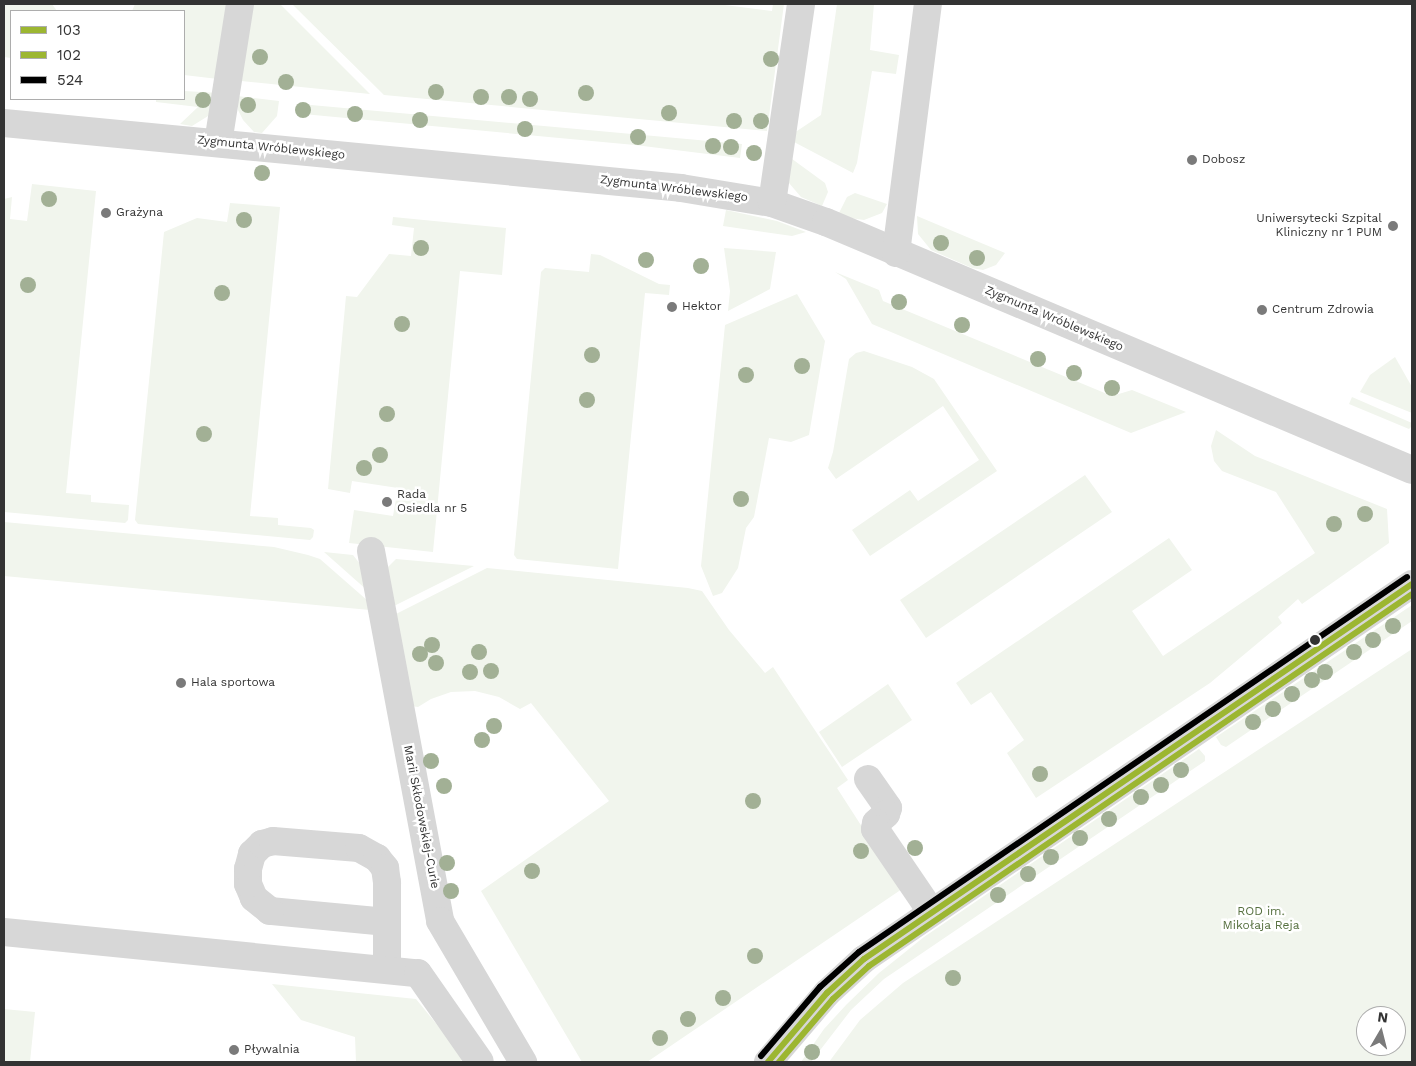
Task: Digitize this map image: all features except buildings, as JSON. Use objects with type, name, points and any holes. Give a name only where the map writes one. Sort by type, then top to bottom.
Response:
[{"type":"street","points":[[218,143],[240,4]]},
{"type":"street","points":[[772,203],[801,4]]},
{"type":"street","points":[[896,252],[928,4]]},
{"type":"street","name":"Zygmunta Wróblewskiego","points":[[4,123],[681,188],[772,203],[811,216],[1411,469]]},
{"type":"street","name":"Marii Skłodowskiej-Curie","points":[[371,552],[440,921],[523,1062]]},
{"type":"street","points":[[768,1062],[827,993],[864,959],[931,911],[1412,584]]},
{"type":"street","points":[[868,779],[888,808],[886,814],[876,823],[875,829],[931,911]]},
{"type":"street","points":[[387,922],[270,911],[254,898],[248,884],[248,869],[252,854],[262,844],[273,841],[359,848],[377,858],[385,868],[387,922],[387,969]]},
{"type":"street","points":[[4,932],[418,973],[480,1062]]},
{"type":"green space","points":[[4,4],[52,4],[56,10],[10,10],[10,58],[4,57]]},
{"type":"green space","points":[[135,4],[231,4],[218,79],[185,75],[185,10],[132,10]]},
{"type":"green space","points":[[251,4],[280,4],[370,94],[241,81]]},
{"type":"green space","points":[[292,4],[717,4],[772,11],[773,4],[784,4],[767,131],[384,95]]},
{"type":"green space","points":[[837,4],[874,4],[870,50],[899,55],[896,74],[872,71],[857,163],[853,173],[794,142],[791,135],[821,115]]},
{"type":"green space","points":[[185,91],[219,93],[213,113],[192,126],[180,124],[198,107],[156,102],[156,100],[185,100]]},
{"type":"green space","points":[[237,96],[279,101],[277,116],[262,133],[254,132],[243,120],[238,110]]},
{"type":"green space","points":[[300,104],[742,144],[740,158],[635,145],[303,114],[299,113]]},
{"type":"green space","points":[[788,156],[825,183],[828,192],[822,206],[801,197],[789,183]]},
{"type":"green space","points":[[32,184],[96,191],[66,493],[91,495],[91,502],[129,505],[128,520],[125,523],[4,512],[4,199],[12,197],[10,219],[27,221]]},
{"type":"green space","points":[[855,193],[887,204],[882,213],[864,220],[850,218],[839,213],[847,197]]},
{"type":"green space","points":[[230,203],[280,207],[250,516],[278,518],[278,525],[311,528],[314,530],[313,537],[310,540],[138,524],[135,520],[164,232],[197,218],[227,222]]},
{"type":"green space","points":[[726,210],[777,221],[806,232],[792,236],[723,226]]},
{"type":"green space","points":[[917,216],[1005,253],[996,265],[983,270],[972,268],[931,250],[918,234]]},
{"type":"green space","points":[[393,217],[506,228],[502,275],[460,271],[433,552],[349,543],[354,510],[393,516],[398,488],[352,481],[350,493],[328,489],[346,296],[357,297],[389,254],[411,256],[414,228],[392,225]]},
{"type":"green space","points":[[724,248],[776,252],[770,289],[728,311],[730,291]]},
{"type":"green space","points":[[591,254],[600,255],[659,284],[670,285],[669,295],[645,293],[618,569],[517,559],[514,555],[541,272],[545,268],[589,272]]},
{"type":"green space","points":[[835,272],[879,290],[883,301],[1112,396],[1132,390],[1186,412],[1131,433],[872,324],[846,279]]},
{"type":"green space","points":[[797,294],[825,341],[809,435],[791,442],[769,438],[754,517],[746,528],[738,568],[722,593],[713,596],[701,566],[725,325]]},
{"type":"green space","points":[[864,351],[912,367],[934,379],[997,471],[870,556],[852,530],[910,490],[918,501],[979,460],[943,406],[836,479],[828,468],[833,452],[849,359],[856,353]]},
{"type":"green space","points":[[1395,357],[1412,387],[1412,413],[1360,392],[1370,375]]},
{"type":"green space","points":[[1352,397],[1412,423],[1412,426],[1409,429],[1349,404]]},
{"type":"green space","points":[[1216,430],[1255,456],[1387,509],[1389,543],[1302,604],[1298,599],[1278,617],[1282,623],[1210,683],[1036,798],[1007,753],[1024,740],[991,692],[971,705],[956,683],[1169,538],[1192,570],[1132,611],[1163,656],[1315,553],[1276,492],[1222,471],[1214,461],[1211,446]]},
{"type":"green space","points":[[1085,475],[1112,512],[926,638],[900,600]]},
{"type":"green space","points":[[4,522],[274,547],[308,555],[320,559],[368,601],[370,610],[4,576]]},
{"type":"green space","points":[[324,552],[353,555],[364,569],[368,591]]},
{"type":"green space","points":[[396,559],[474,566],[392,607],[385,570]]},
{"type":"green space","points":[[487,568],[702,591],[729,630],[765,673],[773,667],[848,780],[837,788],[902,889],[647,1062],[582,1062],[481,891],[609,801],[531,703],[520,709],[499,697],[475,691],[451,692],[431,699],[418,707],[411,706],[394,615]]},
{"type":"green space","points":[[1412,605],[1412,621],[1226,747],[1221,745],[1216,737]]},
{"type":"green space","name":"ROD im. Mikołaja Reja","points":[[1412,649],[1412,1062],[829,1062],[860,1020],[903,983]]},
{"type":"green space","points":[[888,684],[912,720],[842,767],[819,732]]},
{"type":"green space","points":[[1199,749],[1205,756],[1205,761],[884,979],[851,1010],[811,1062],[801,1062],[824,1029],[846,1005],[879,973],[924,937]]},
{"type":"green space","points":[[272,984],[416,999],[465,1059],[457,1062],[356,1062],[355,1037],[301,1020]]},
{"type":"green space","points":[[4,1009],[35,1012],[30,1062],[4,1062]]},
{"type":"transit line","name":"524","points":[[761,1056],[820,987],[859,952],[1407,577]]},
{"type":"transit line","name":"103","points":[[768,1062],[827,993],[864,959],[1412,584]]},
{"type":"transit line","name":"102","points":[[779,1062],[833,999],[869,966],[1412,594]]},
{"type":"place","name":"Dobosz","points":[[1192,160]]},
{"type":"place","name":"Grażyna","points":[[106,213]]},
{"type":"place","name":"Uniwersytecki Szpital Kliniczny nr 1 PUM","points":[[1393,226]]},
{"type":"place","name":"Hektor","points":[[672,307]]},
{"type":"place","name":"Centrum Zdrowia","points":[[1262,310]]},
{"type":"place","name":"Rada Osiedla nr 5","points":[[387,502]]},
{"type":"place","name":"Hala sportowa","points":[[181,683]]},
{"type":"place","name":"Pływalnia","points":[[234,1050]]}]
